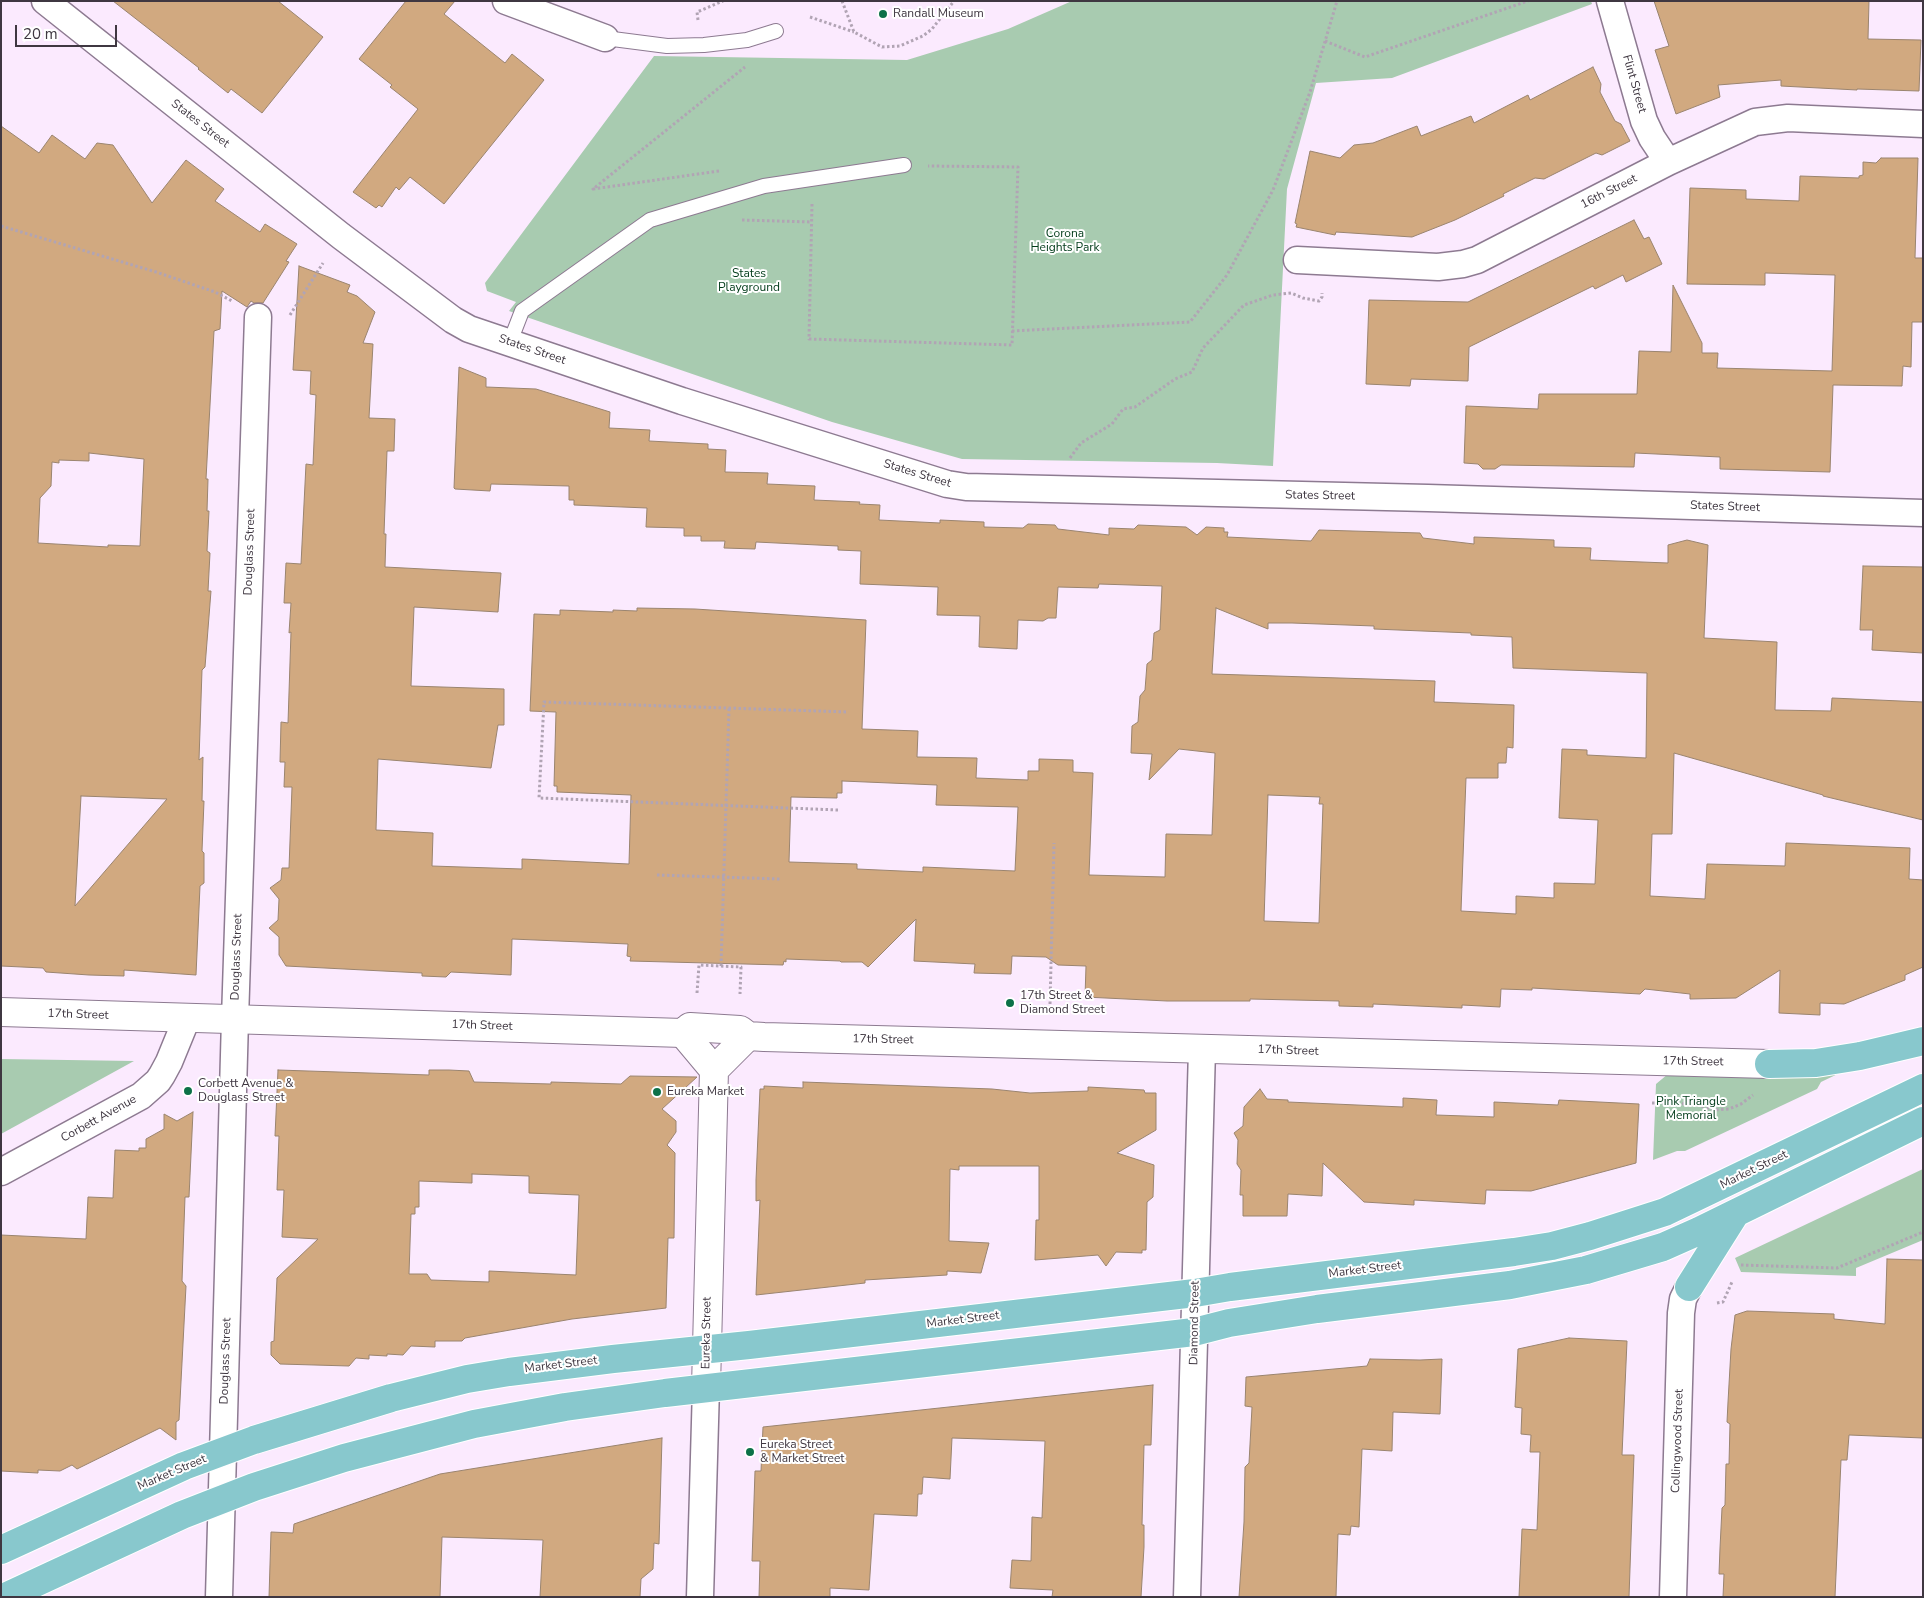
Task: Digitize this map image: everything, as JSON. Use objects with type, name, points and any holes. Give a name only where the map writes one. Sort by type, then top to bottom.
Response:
[{"type":"main road","name":"17th Street","points":[[1,1012],[682,1033],[690,1027],[740,1030],[748,1036],[1769,1064],[1816,1063],[1860,1056],[1923,1041]]},
{"type":"main road","points":[[682,1033],[714,1070],[748,1036]]},
{"type":"main road","name":"Eureka Street","points":[[706,1387],[714,1070]]},
{"type":"main road","name":"Market Street","points":[[1,1550],[184,1466],[254,1440],[330,1415],[460,1381],[545,1367],[1195,1294],[1230,1287],[1552,1246],[1665,1212],[1923,1088]]},
{"type":"main road","points":[[5,1597],[182,1515],[222,1499],[344,1458],[466,1426],[564,1407],[706,1387],[1194,1332],[1230,1323],[1355,1303],[1548,1279],[1624,1260],[1663,1247],[1735,1214],[1923,1121]]},
{"type":"main road","points":[[1689,1287],[1735,1214]]},
{"type":"street","name":"States Street","points":[[45,1],[341,236],[453,320],[469,328],[682,401],[947,484],[966,487],[1438,498],[1923,513]]},
{"type":"street","points":[[506,1],[605,38]]},
{"type":"street","name":"Flint Street","points":[[1610,1],[1644,120],[1652,138],[1668,162]]},
{"type":"street","name":"16th Street","points":[[1300,260],[1438,267],[1463,264],[1477,260],[1668,162],[1736,130],[1765,120],[1788,118],[1923,124]]},
{"type":"street","name":"Douglass Street","points":[[219,1597],[235,1019],[258,317]]},
{"type":"street","name":"Corbett Avenue","points":[[1,1172],[141,1096],[162,1076],[187,1018]]},
{"type":"street","name":"Diamond Street","points":[[1187,1597],[1202,1049]]},
{"type":"street","name":"Collingwood Street","points":[[1673,1597],[1682,1313],[1683,1299],[1689,1287]]},
{"type":"street","name":"Eureka Street","points":[[700,1597],[706,1387]]},
{"type":"lane","points":[[605,38],[667,46],[747,40],[769,33]]},
{"type":"lane","points":[[510,342],[522,311],[650,220],[764,186],[904,165]]},
{"type":"path","points":[[842,1],[854,32]]},
{"type":"path","points":[[810,18],[854,32],[882,47],[900,46],[924,36],[954,1]]},
{"type":"path","points":[[1012,331],[1190,322],[1226,275],[1274,190],[1310,92],[1337,1]]},
{"type":"path","points":[[1325,41],[1365,57],[1528,1]]},
{"type":"path","points":[[764,186],[745,168],[592,189],[764,51],[769,33]]},
{"type":"path","points":[[813,178],[809,339],[1012,344],[1018,167],[904,165]]},
{"type":"path","points":[[725,198],[730,212],[734,217],[742,220],[812,222]]},
{"type":"path","points":[[1,226],[215,292]]},
{"type":"path","points":[[1068,460],[1081,443],[1112,424],[1123,409],[1135,407],[1175,379],[1192,372],[1203,348],[1244,305],[1266,297],[1291,293],[1303,298],[1319,301],[1322,297],[1319,283],[1300,260]]},
{"type":"path","points":[[288,318],[323,263]]},
{"type":"path","points":[[838,810],[539,798],[544,702],[848,712]]},
{"type":"path","points":[[721,966],[729,708]]},
{"type":"path","points":[[1050,1004],[1054,843]]},
{"type":"path","points":[[657,875],[780,879]]},
{"type":"path","points":[[697,993],[699,965],[741,967],[740,994]]},
{"type":"path","points":[[1652,1103],[1694,1104],[1714,1110],[1729,1109],[1741,1104],[1757,1092]]},
{"type":"path","points":[[1737,1272],[1740,1265],[1837,1268],[1923,1232]]},
{"type":"path","points":[[1717,1303],[1723,1302],[1733,1280]]},
{"type":"green space","name":"Corona Heights Park","points":[[1072,1],[1591,1],[1592,4],[1392,78],[1316,83],[1287,189],[1273,466],[1217,463],[962,459],[832,422],[509,311],[516,302],[487,291],[485,283],[654,56],[907,60],[1008,29]]},
{"type":"green space","points":[[1,1059],[134,1061],[1,1134]]},
{"type":"green space","name":"Pink Triangle Memorial","points":[[1844,1071],[1821,1082],[1817,1089],[1685,1151],[1677,1151],[1653,1160],[1656,1084],[1668,1074]]},
{"type":"green space","points":[[1923,1169],[1923,1240],[1856,1268],[1856,1276],[1741,1272],[1735,1258]]},
{"type":"building","points":[[113,1],[278,1],[323,37],[262,113],[231,89],[228,93]]},
{"type":"building","points":[[406,1],[455,1],[444,14],[505,63],[512,54],[544,80],[444,204],[410,177],[399,190],[396,187],[382,207],[379,205],[376,208],[353,192],[418,109],[359,59]]},
{"type":"building","points":[[1654,1],[1869,1],[1868,39],[1921,40],[1919,91],[1781,86],[1781,80],[1718,85],[1720,97],[1676,114],[1655,50],[1669,46]]},
{"type":"building","points":[[1593,67],[1601,84],[1600,92],[1615,121],[1621,124],[1630,141],[1602,155],[1596,153],[1544,179],[1535,178],[1503,194],[1504,196],[1455,220],[1412,237],[1336,232],[1335,235],[1296,227],[1297,224],[1295,223],[1310,151],[1340,158],[1354,145],[1373,143],[1417,126],[1421,136],[1471,116],[1474,123],[1528,95],[1530,100]]},
{"type":"building","points":[[1,126],[39,153],[52,135],[85,159],[97,143],[113,145],[152,203],[186,160],[224,189],[215,201],[260,232],[265,224],[297,244],[286,261],[289,262],[263,303],[251,301],[247,307],[222,291],[220,329],[214,331],[206,479],[208,479],[207,511],[209,511],[207,551],[210,553],[208,591],[211,591],[205,667],[202,670],[199,760],[203,757],[202,851],[204,853],[204,883],[200,886],[196,975],[124,970],[124,976],[89,975],[46,972],[43,968],[1,966]],"holes":[[[89,453],[144,459],[140,546],[108,545],[108,547],[38,543],[40,498],[51,486],[52,462],[59,463],[59,460],[89,461]],[[81,796],[167,799],[75,906]]]},
{"type":"building","points":[[1881,158],[1918,158],[1915,258],[1923,258],[1923,322],[1912,322],[1911,367],[1903,366],[1902,386],[1833,385],[1830,472],[1720,469],[1720,457],[1635,453],[1634,467],[1501,465],[1495,469],[1483,469],[1478,464],[1464,463],[1466,406],[1538,409],[1539,394],[1637,394],[1639,351],[1671,352],[1673,285],[1702,343],[1702,353],[1718,353],[1717,368],[1832,371],[1835,275],[1765,273],[1765,285],[1687,284],[1690,188],[1746,190],[1746,199],[1799,201],[1800,176],[1859,178],[1859,176],[1863,175],[1863,162],[1876,163]]},
{"type":"building","points":[[1634,220],[1644,239],[1649,237],[1662,264],[1626,282],[1623,275],[1595,289],[1593,286],[1469,347],[1468,381],[1411,379],[1410,386],[1366,384],[1369,300],[1468,302]]},
{"type":"building","points":[[299,266],[350,285],[347,292],[357,296],[375,312],[363,343],[373,344],[369,418],[395,419],[394,451],[387,451],[384,534],[386,534],[385,567],[501,573],[498,612],[414,607],[411,686],[504,689],[504,725],[498,725],[491,768],[378,759],[376,830],[433,833],[432,866],[522,869],[522,859],[629,864],[631,795],[557,792],[557,786],[554,786],[556,712],[530,711],[534,614],[560,615],[560,610],[613,612],[613,610],[637,611],[637,608],[695,609],[866,620],[862,729],[918,731],[917,757],[977,758],[976,778],[1028,780],[1028,771],[1039,771],[1039,759],[1073,760],[1073,772],[1093,773],[1089,875],[1165,877],[1166,834],[1212,835],[1215,753],[1179,749],[1149,780],[1152,754],[1131,753],[1132,726],[1138,722],[1140,696],[1145,690],[1147,664],[1152,660],[1154,633],[1160,630],[1162,586],[1099,584],[1098,588],[1058,587],[1056,618],[1048,618],[1043,621],[1018,620],[1017,649],[979,647],[980,616],[937,615],[938,587],[860,584],[861,551],[838,550],[838,546],[756,542],[755,549],[724,548],[725,541],[701,541],[701,536],[684,536],[684,528],[646,527],[647,508],[574,505],[574,500],[569,500],[569,486],[491,484],[490,491],[455,489],[459,367],[486,378],[486,387],[536,389],[610,412],[609,428],[650,430],[649,441],[708,444],[708,449],[726,450],[725,472],[768,473],[767,484],[815,486],[814,500],[880,505],[879,520],[940,523],[940,520],[984,522],[984,527],[1023,528],[1028,524],[1055,525],[1058,529],[1109,535],[1109,528],[1134,529],[1138,525],[1186,527],[1197,535],[1206,527],[1224,528],[1224,532],[1228,532],[1227,537],[1311,541],[1319,530],[1420,533],[1423,538],[1474,544],[1474,537],[1554,540],[1554,547],[1591,548],[1590,560],[1668,563],[1668,545],[1687,540],[1708,545],[1704,638],[1777,642],[1775,710],[1831,711],[1832,698],[1923,702],[1923,820],[1823,796],[1674,753],[1672,834],[1652,834],[1650,896],[1705,899],[1707,864],[1785,866],[1786,843],[1910,848],[1909,879],[1923,880],[1923,967],[1905,975],[1905,980],[1844,1004],[1820,1003],[1820,1015],[1779,1013],[1780,970],[1736,998],[1690,999],[1690,994],[1645,989],[1640,994],[1532,988],[1532,990],[1501,989],[1500,1007],[1462,1005],[1462,1008],[1373,1004],[1373,1007],[1339,1006],[1339,1001],[1250,999],[1250,1001],[1167,1001],[1085,997],[1086,966],[1058,965],[1046,957],[1012,956],[1011,974],[974,973],[975,964],[914,961],[916,919],[868,967],[862,962],[786,959],[783,965],[630,961],[631,957],[627,956],[628,944],[512,939],[511,975],[451,972],[446,977],[422,976],[422,973],[286,966],[279,955],[279,937],[269,928],[278,920],[279,899],[270,888],[281,880],[282,868],[289,868],[292,787],[284,787],[285,762],[280,762],[281,722],[288,723],[291,632],[289,633],[291,603],[284,603],[286,563],[301,564],[306,464],[313,465],[316,395],[310,394],[311,371],[293,370]],"holes":[[[1216,608],[1268,629],[1268,623],[1292,623],[1374,626],[1374,629],[1471,633],[1471,635],[1512,637],[1513,668],[1647,673],[1646,758],[1587,755],[1587,750],[1562,749],[1559,818],[1598,820],[1595,884],[1554,883],[1554,898],[1516,896],[1516,914],[1461,911],[1466,778],[1498,778],[1498,763],[1506,763],[1507,747],[1513,748],[1514,705],[1434,702],[1435,681],[1212,674]],[[842,781],[937,785],[936,805],[1018,807],[1015,871],[923,867],[923,872],[857,869],[857,864],[789,862],[791,797],[837,798],[837,793],[842,793]],[[1268,795],[1320,797],[1319,804],[1323,804],[1319,923],[1264,921]]]},
{"type":"building","points":[[1863,566],[1923,567],[1923,653],[1872,650],[1873,630],[1860,630]]},
{"type":"building","points":[[278,1070],[429,1075],[429,1070],[469,1071],[474,1082],[551,1084],[551,1082],[621,1084],[630,1076],[697,1077],[662,1109],[676,1121],[676,1132],[667,1145],[675,1153],[674,1238],[668,1238],[666,1308],[572,1319],[465,1338],[462,1341],[435,1341],[435,1347],[411,1346],[403,1355],[369,1355],[369,1359],[356,1358],[349,1366],[280,1364],[271,1355],[271,1342],[274,1341],[277,1278],[318,1239],[282,1237],[284,1190],[277,1190],[279,1136],[275,1136]],"holes":[[[472,1174],[529,1176],[529,1193],[579,1195],[576,1275],[489,1271],[489,1282],[431,1280],[427,1274],[409,1274],[411,1214],[415,1214],[415,1207],[419,1207],[419,1181],[472,1183]]]},
{"type":"building","points":[[803,1082],[992,1089],[1030,1093],[1088,1091],[1088,1087],[1144,1090],[1145,1093],[1156,1093],[1156,1130],[1117,1153],[1154,1165],[1153,1197],[1147,1202],[1146,1250],[1142,1250],[1142,1253],[1116,1252],[1106,1266],[1098,1255],[1035,1260],[1036,1220],[1039,1220],[1039,1166],[959,1166],[959,1170],[950,1169],[949,1241],[989,1243],[981,1273],[947,1271],[947,1275],[865,1280],[865,1283],[756,1295],[760,1200],[756,1201],[756,1180],[760,1089],[764,1089],[764,1086],[803,1088]]},
{"type":"building","points":[[1260,1089],[1267,1099],[1288,1100],[1288,1102],[1403,1107],[1403,1098],[1437,1100],[1436,1115],[1494,1117],[1494,1102],[1558,1105],[1559,1100],[1639,1104],[1636,1163],[1531,1191],[1486,1190],[1485,1204],[1414,1200],[1414,1205],[1364,1202],[1323,1163],[1322,1196],[1288,1194],[1287,1216],[1243,1216],[1243,1195],[1240,1195],[1241,1170],[1237,1164],[1238,1140],[1234,1133],[1243,1126],[1244,1107]]},
{"type":"building","points":[[193,1112],[189,1197],[185,1197],[182,1281],[186,1286],[179,1420],[176,1422],[176,1440],[160,1428],[77,1469],[72,1465],[60,1471],[38,1470],[38,1473],[1,1471],[1,1235],[86,1239],[88,1197],[113,1198],[115,1150],[139,1151],[139,1148],[146,1148],[146,1139],[164,1129],[164,1114],[177,1121]]},
{"type":"building","points":[[1887,1259],[1923,1260],[1923,1438],[1849,1435],[1847,1460],[1841,1460],[1835,1597],[1723,1597],[1724,1574],[1719,1574],[1720,1548],[1722,1508],[1725,1505],[1726,1464],[1729,1464],[1730,1424],[1727,1422],[1735,1315],[1747,1311],[1834,1314],[1834,1319],[1885,1324]]},
{"type":"building","points":[[1569,1338],[1627,1341],[1622,1455],[1634,1455],[1629,1597],[1519,1597],[1522,1529],[1537,1530],[1540,1452],[1530,1452],[1531,1435],[1521,1434],[1522,1408],[1515,1407],[1518,1349]]},
{"type":"building","points":[[1370,1359],[1442,1359],[1440,1414],[1393,1412],[1392,1451],[1362,1449],[1359,1527],[1351,1526],[1350,1535],[1338,1534],[1336,1597],[1239,1597],[1244,1522],[1245,1467],[1249,1463],[1252,1407],[1245,1406],[1246,1377],[1367,1366]]},
{"type":"building","points":[[1153,1385],[1151,1445],[1144,1445],[1142,1525],[1144,1525],[1144,1547],[1141,1597],[1052,1597],[1053,1590],[1010,1588],[1012,1560],[1031,1561],[1032,1517],[1042,1518],[1045,1441],[952,1438],[950,1479],[923,1477],[922,1494],[918,1494],[917,1516],[874,1514],[869,1590],[830,1588],[830,1597],[759,1597],[760,1561],[752,1561],[755,1471],[761,1471],[763,1427]]},
{"type":"building","points":[[662,1438],[659,1544],[654,1543],[653,1569],[641,1579],[640,1597],[540,1597],[543,1540],[442,1537],[440,1597],[269,1597],[271,1532],[293,1533],[294,1524],[440,1474]]},
{"type":"place","name":"Randall Museum","points":[[883,14]]},
{"type":"place","name":"17th Street & Diamond Street","points":[[1010,1003]]},
{"type":"place","name":"Corbett Avenue & Douglass Street","points":[[188,1091]]},
{"type":"place","name":"Eureka Market","points":[[657,1092]]},
{"type":"place","name":"Eureka Street & Market Street","points":[[750,1452]]},
{"type":"park label","name":"States Playground","points":[[749,281]]}]
